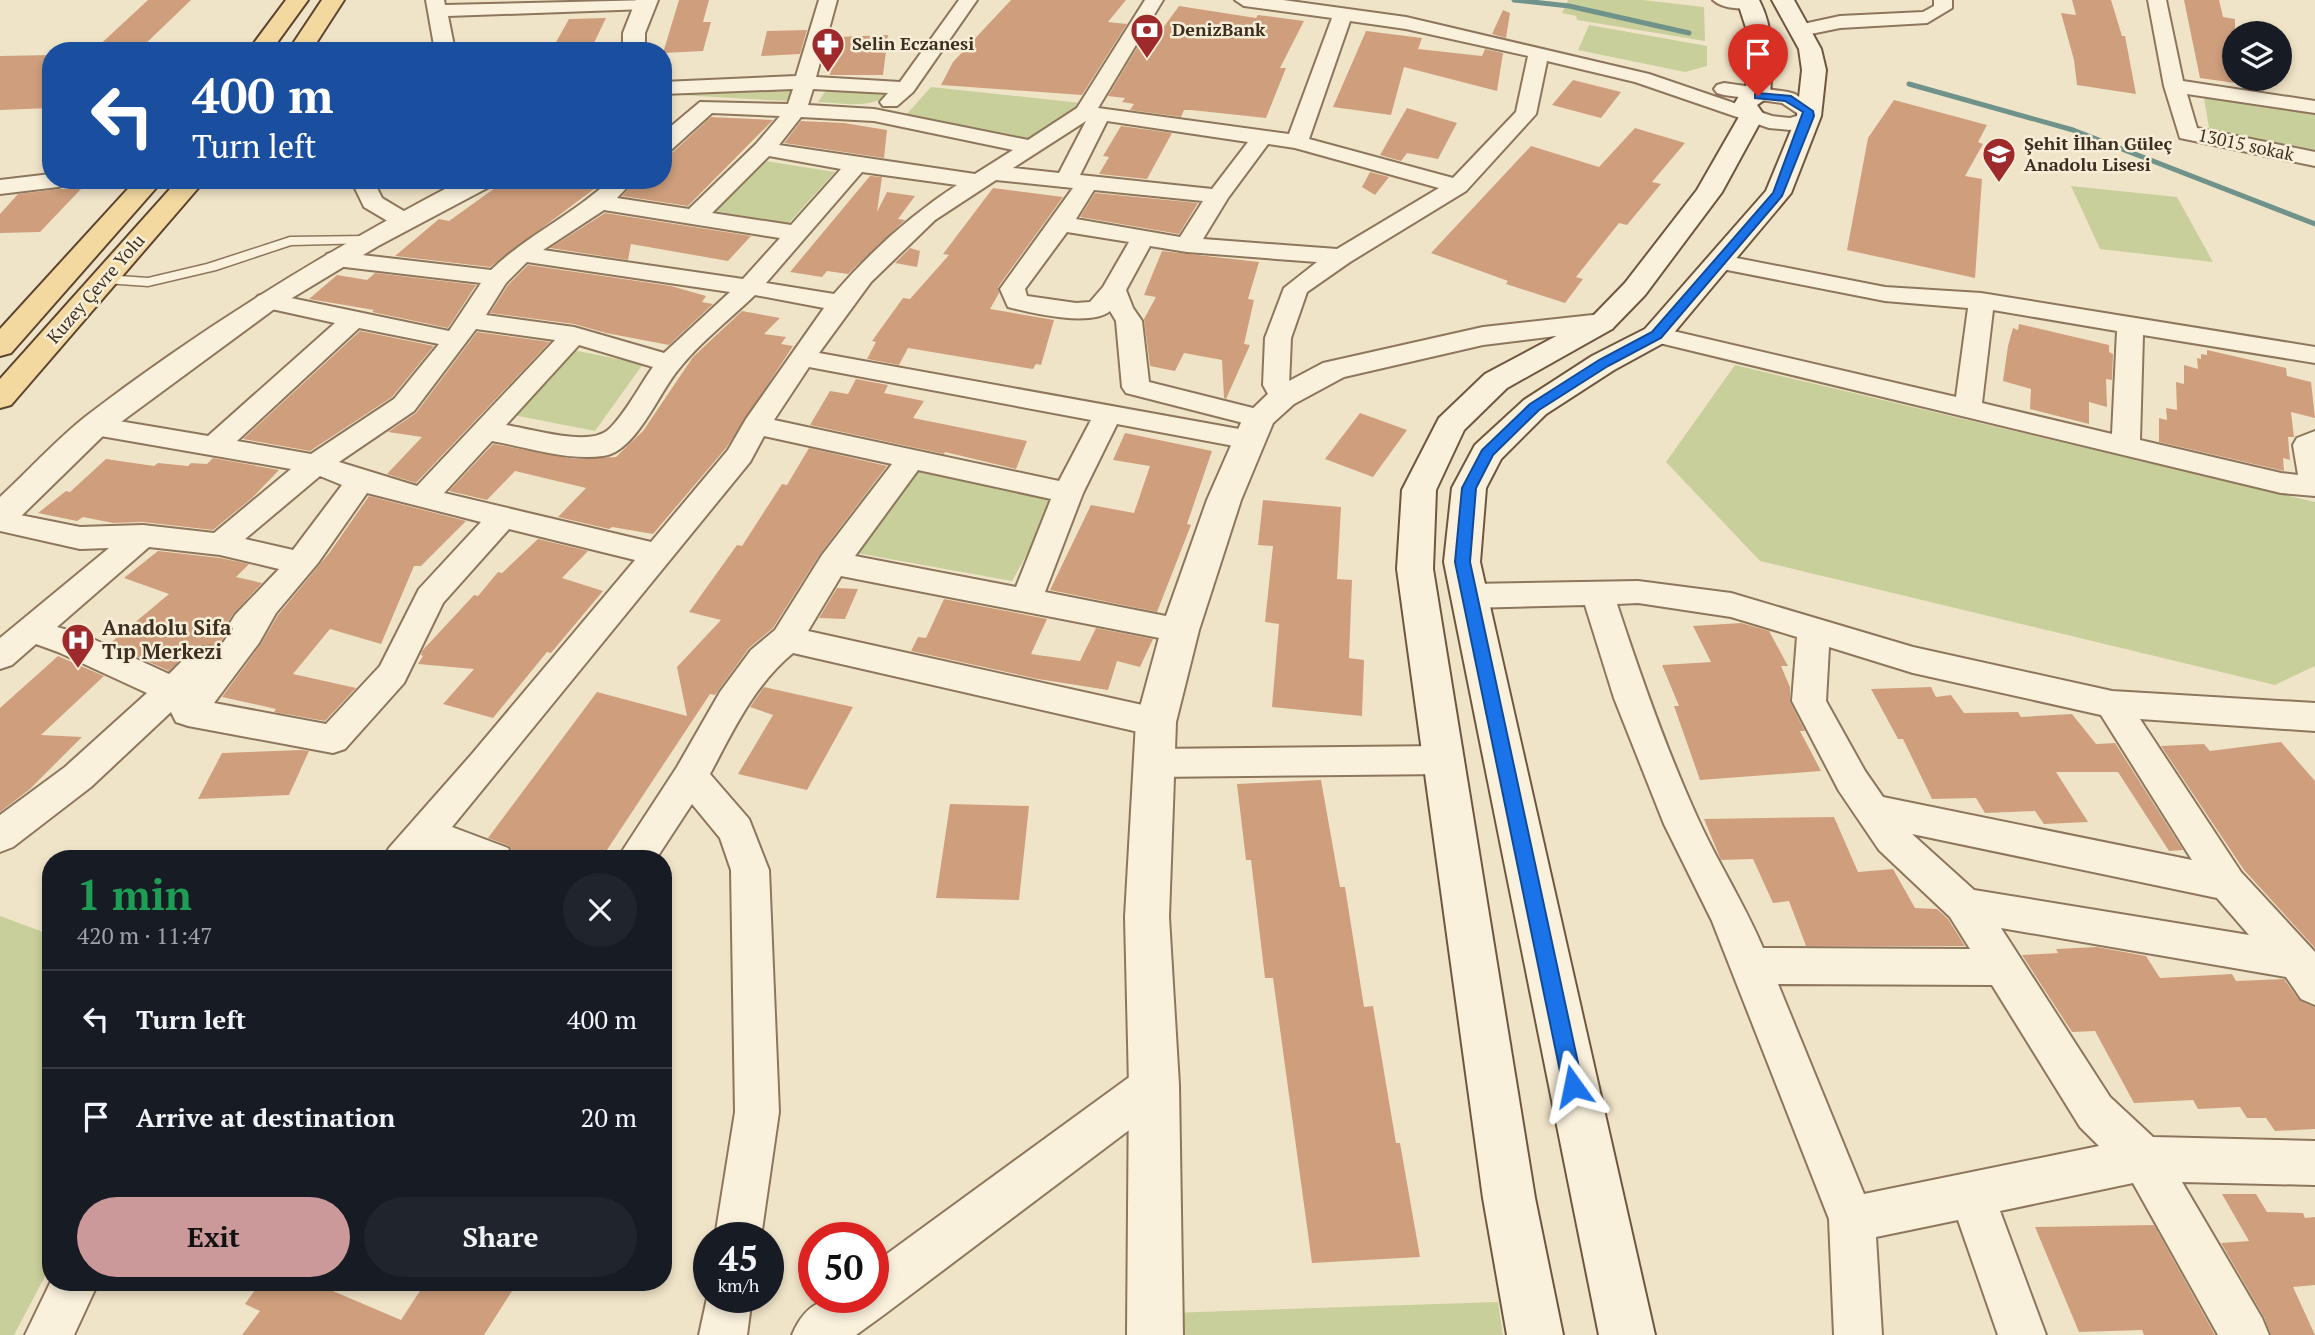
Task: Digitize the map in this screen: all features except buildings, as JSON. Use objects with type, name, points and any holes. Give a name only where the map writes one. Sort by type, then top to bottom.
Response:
[{"type":"main road","points":[[266,42],[297,0]]},
{"type":"main road","points":[[305,42],[333,0]]},
{"type":"main road","points":[[634,42],[634,33],[646,1]]},
{"type":"main road","points":[[1535,1335],[1507,1184],[1446,760],[1415,569],[1419,490],[1450,425],[1496,381],[1602,323],[1636,289],[1709,192],[1755,105],[1761,49],[1754,9],[1761,7],[1810,49],[1814,70],[1807,115],[1779,193],[1656,335],[1603,363],[1535,407],[1487,453],[1469,488],[1462,562],[1627,1335]]},
{"type":"main road","name":"Kuzey Çevre Yolu","points":[[0,347],[142,189]]},
{"type":"main road","name":"Kuzey Çevre Yolu","points":[[0,398],[184,189]]},
{"type":"main road","points":[[0,519],[95,426],[267,301],[368,240],[465,189]]},
{"type":"main road","points":[[1154,1335],[1154,1085],[1147,917],[1152,763],[1156,722],[1180,630],[1223,500],[1264,418],[1334,370],[1483,336],[1602,323]]},
{"type":"main road","points":[[1456,343],[1487,358],[1495,368],[1496,381]]},
{"type":"street","points":[[696,215],[764,149],[797,109],[828,0]]},
{"type":"street","points":[[874,115],[906,88],[968,0]]},
{"type":"street","points":[[1143,238],[1114,290],[1098,309],[1076,312],[1017,302],[1012,289],[1061,224],[1077,182],[1092,113],[1154,0]]},
{"type":"street","points":[[1244,0],[1406,23],[1642,78],[1724,89],[1755,105],[1780,124],[1807,115]]},
{"type":"street","points":[[1761,7],[1840,22],[1927,17],[1943,8],[1943,0]]},
{"type":"street","name":"13015 sokak","points":[[2157,0],[2188,133],[2315,159]]},
{"type":"street","points":[[443,42],[437,6],[646,1]]},
{"type":"street","points":[[1297,142],[1343,13]]},
{"type":"street","points":[[1264,418],[1276,385],[1278,338],[1296,288],[1341,257],[1458,186],[1526,114],[1539,53]]},
{"type":"street","points":[[672,88],[805,82],[906,88]]},
{"type":"street","points":[[2175,86],[2315,107]]},
{"type":"street","points":[[672,102],[874,115],[1032,147]]},
{"type":"street","points":[[672,137],[707,106]]},
{"type":"street","points":[[414,846],[740,455],[756,425],[840,303],[862,277],[927,215],[1032,147],[1092,113],[1297,142],[1458,186]]},
{"type":"street","points":[[1187,245],[1218,196],[1263,137]]},
{"type":"street","points":[[764,149],[856,165],[1218,196]]},
{"type":"street","points":[[488,431],[572,446],[601,447],[618,436],[669,363],[749,286],[856,165]]},
{"type":"street","points":[[0,187],[42,182]]},
{"type":"street","points":[[366,189],[372,202],[404,221]]},
{"type":"street","points":[[220,544],[316,464],[404,405],[463,330],[497,278],[521,254],[614,189]]},
{"type":"street","points":[[600,201],[795,233]]},
{"type":"street","points":[[1061,224],[1187,245],[1341,257]]},
{"type":"street","points":[[521,254],[749,286],[840,303]]},
{"type":"street","points":[[336,259],[497,278]]},
{"type":"street","points":[[1721,261],[1885,294],[1981,301],[2313,361]]},
{"type":"street","points":[[1114,290],[1120,308],[1129,321],[1136,387],[1264,418]]},
{"type":"street","points":[[267,301],[354,319],[463,330],[574,335],[669,363]]},
{"type":"street","points":[[1968,408],[1981,301]]},
{"type":"street","points":[[216,445],[354,319]]},
{"type":"street","points":[[2126,444],[2130,326]]},
{"type":"street","points":[[424,498],[574,335]]},
{"type":"street","points":[[1656,335],[2126,444],[2281,483],[2314,486],[2307,445],[2315,439]]},
{"type":"street","points":[[802,358],[1108,414],[1264,418]]},
{"type":"street","points":[[1026,601],[1068,493],[1108,414]]},
{"type":"street","points":[[756,425],[1068,493]]},
{"type":"street","points":[[95,426],[316,464],[360,481],[658,555]]},
{"type":"street","points":[[642,850],[690,777],[732,701],[763,659],[787,639],[833,563],[912,457]]},
{"type":"street","points":[[0,836],[78,778],[263,608],[360,481]]},
{"type":"street","points":[[263,608],[248,634],[188,712],[333,739],[392,674],[430,597],[502,518]]},
{"type":"street","points":[[0,519],[80,538],[144,536],[220,544],[300,563]]},
{"type":"street","points":[[0,656],[144,536]]},
{"type":"street","points":[[833,563],[1180,630]]},
{"type":"street","points":[[1597,592],[1631,698],[1682,824],[1730,916],[1852,1219],[1858,1335]]},
{"type":"street","points":[[1469,596],[1638,592],[1731,605],[1913,660],[2112,705],[2315,717]]},
{"type":"street","points":[[1814,630],[1809,701],[1852,781],[1892,839],[1964,905],[2095,1112],[2144,1159],[2245,1335]]},
{"type":"street","points":[[32,631],[70,643],[174,691]]},
{"type":"street","points":[[787,639],[1156,722]]},
{"type":"street","points":[[2112,705],[2228,884],[2307,973]]},
{"type":"street","points":[[1152,763],[1446,760]]},
{"type":"street","points":[[690,777],[736,830],[750,870],[757,1112],[740,1222]]},
{"type":"street","points":[[1872,810],[2228,884]]},
{"type":"street","points":[[414,846],[439,850]]},
{"type":"street","points":[[1964,905],[2307,973]]},
{"type":"street","points":[[1750,966],[2001,967]]},
{"type":"street","points":[[889,1281],[1154,1085]]},
{"type":"street","points":[[1852,1219],[2144,1159],[2315,1163]]},
{"type":"street","points":[[1972,1196],[2022,1335]]},
{"type":"street","points":[[49,1335],[71,1291]]},
{"type":"street","points":[[723,1335],[726,1313]]},
{"type":"street","points":[[816,1335],[846,1313]]},
{"type":"lane","points":[[105,279],[148,282],[211,267],[290,241],[368,240]]},
{"type":"green space","points":[[1568,0],[1643,0],[1704,7],[1705,41],[1577,20],[1576,16],[1562,13]]},
{"type":"green space","points":[[1589,25],[1707,46],[1707,66],[1685,72],[1578,50]]},
{"type":"green space","points":[[828,87],[892,92],[884,98],[866,103],[818,102]]},
{"type":"green space","points":[[931,87],[1081,103],[1027,141],[905,116]]},
{"type":"green space","points":[[797,88],[786,101],[672,93]]},
{"type":"green space","points":[[2204,98],[2315,114],[2315,160],[2211,140]]},
{"type":"green space","points":[[758,160],[835,172],[788,224],[708,210]]},
{"type":"green space","points":[[2071,186],[2177,197],[2213,262],[2100,249]]},
{"type":"green space","points":[[568,349],[643,364],[595,431],[508,414]]},
{"type":"green space","points":[[1735,365],[2315,502],[2315,666],[2275,685],[1760,561],[1666,462]]},
{"type":"green space","points":[[917,469],[1058,499],[1012,581],[856,553]]},
{"type":"green space","points":[[0,916],[42,932],[42,1282],[14,1335],[0,1335]]},
{"type":"green space","points":[[1498,1302],[1503,1335],[1169,1335],[1169,1313]]},
{"type":"waterway","points":[[1514,0],[1569,6],[1689,33]]},
{"type":"waterway","points":[[1909,84],[2073,130],[2315,224]]},
{"type":"place","name":"DenizBank","points":[[1147,60]]},
{"type":"place","name":"Selin Eczanesi","points":[[828,74]]},
{"type":"place","name":"Şehit İlhan Güleç Anadolu Lisesi","points":[[1999,184]]},
{"type":"place","name":"Anadolu Sifa Tıp Merkezi","points":[[78,670]]},
{"type":"route","points":[[1573,1086],[1462,562],[1469,488],[1487,453],[1535,407],[1603,363],[1656,335],[1779,193],[1809,116],[1808,111],[1788,98],[1758,96]]}]
